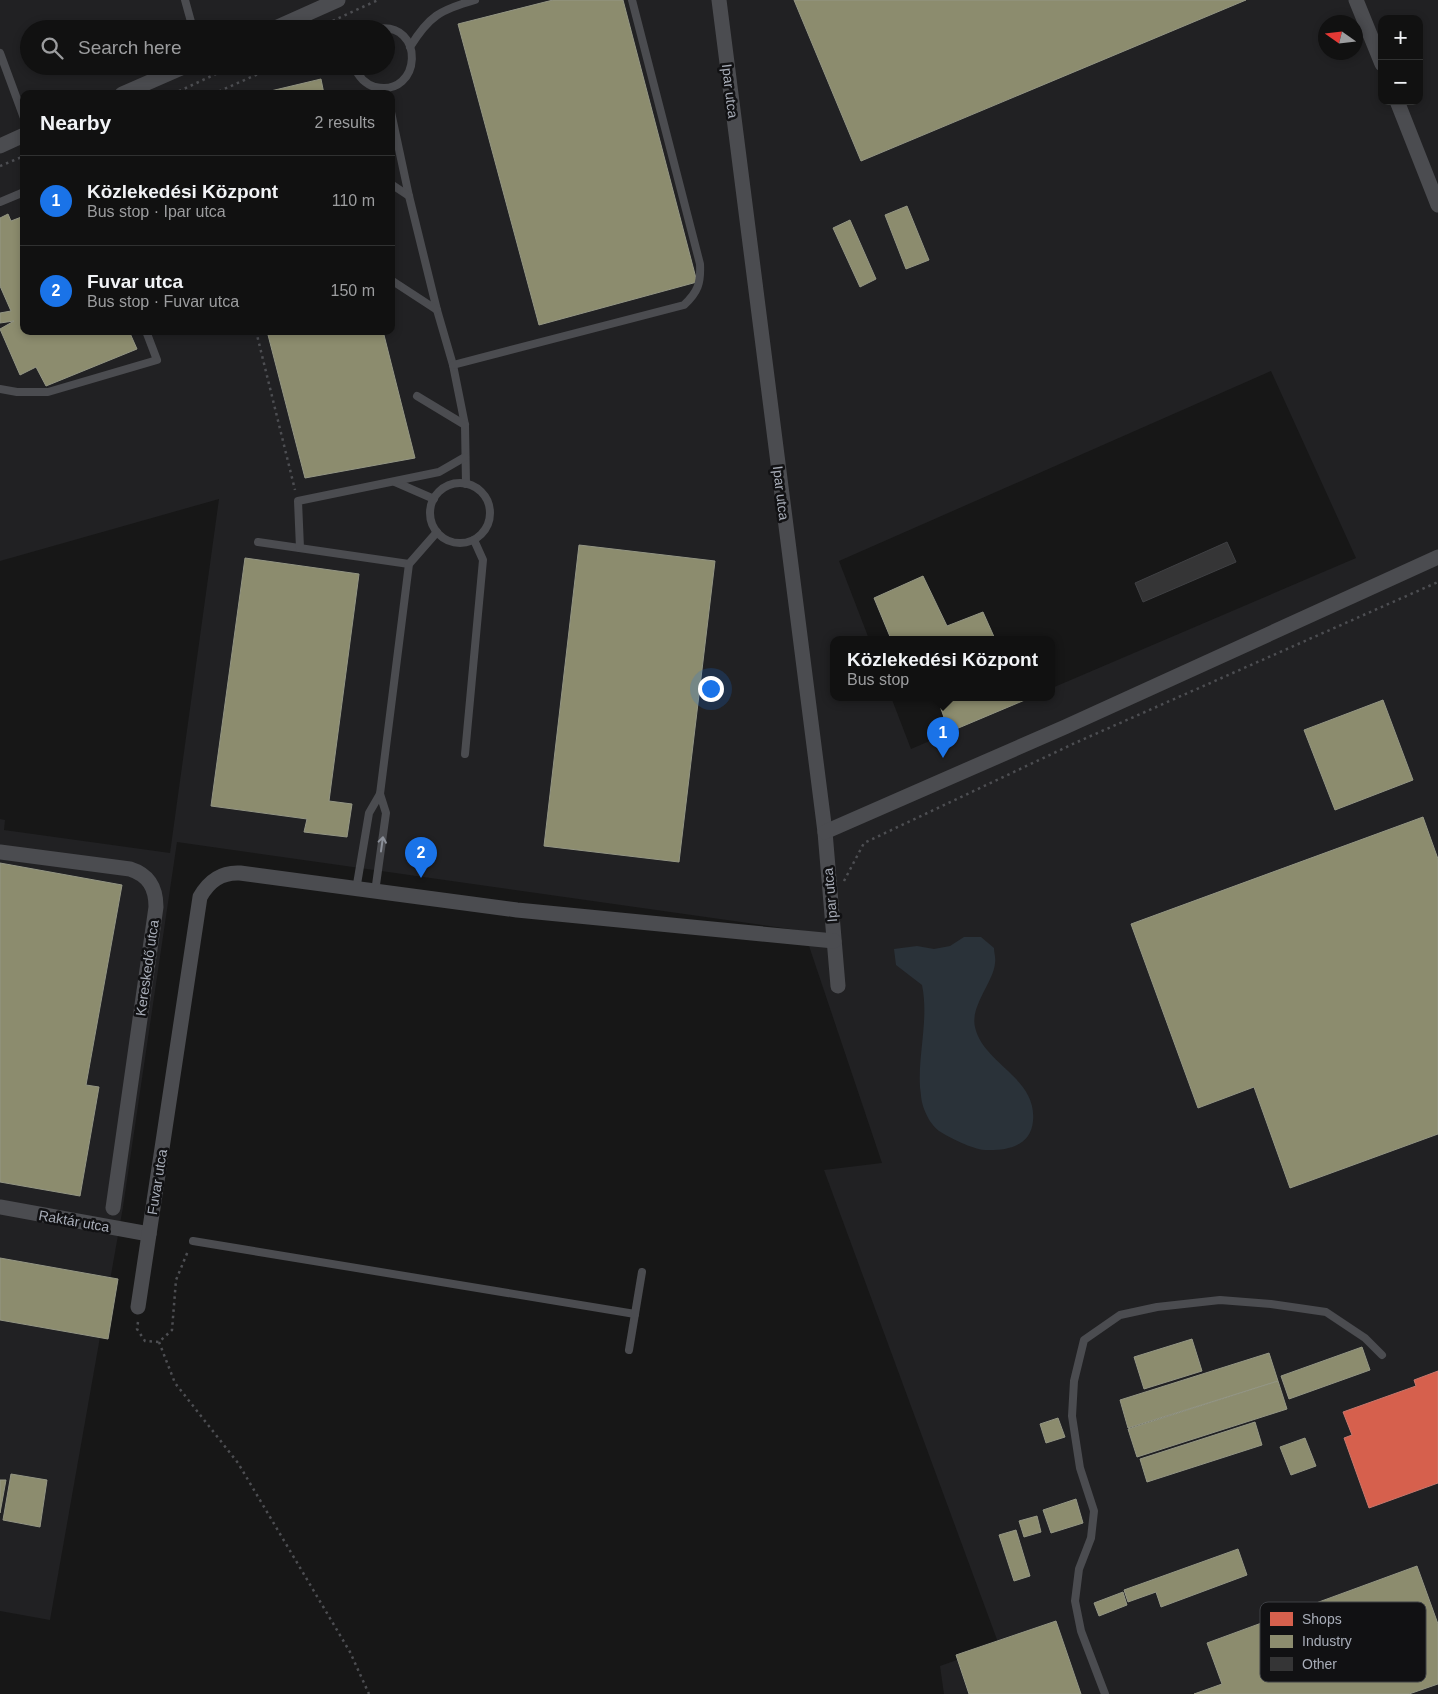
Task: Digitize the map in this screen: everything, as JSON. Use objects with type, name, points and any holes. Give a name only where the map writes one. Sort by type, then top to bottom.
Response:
[{"type":"street","points":[[289,20],[313,6],[338,0]]},
{"type":"street","name":"Ipar utca","points":[[718,0],[825,832],[838,986]]},
{"type":"street","points":[[1356,0],[1380,60]]},
{"type":"street","points":[[131,90],[165,75]]},
{"type":"street","points":[[1399,105],[1438,205]]},
{"type":"street","points":[[0,146],[20,137]]},
{"type":"street","points":[[825,832],[1065,727],[1438,557]]},
{"type":"street","name":"Kereskedő utca","points":[[0,852],[130,869],[146,877],[151,883],[156,896],[156,907],[113,1208]]},
{"type":"street","name":"Fuvar utca","points":[[138,1307],[200,897],[212,881],[230,873],[517,910],[834,941]]},
{"type":"street","name":"Raktár utca","points":[[0,1207],[148,1234]]},
{"type":"lane","points":[[185,0],[191,20]]},
{"type":"lane","points":[[410,46],[422,28],[437,14],[450,7],[475,0]]},
{"type":"lane","points":[[453,365],[684,305],[693,296],[698,286],[700,264],[632,0]]},
{"type":"lane","points":[[388,90],[408,74],[412,61],[410,46],[406,38],[395,31]]},
{"type":"lane","points":[[0,52],[20,107]]},
{"type":"lane","points":[[359,75],[368,84],[384,90]]},
{"type":"lane","points":[[395,147],[453,365],[464,426],[466,484]]},
{"type":"lane","points":[[395,187],[409,196]]},
{"type":"lane","points":[[0,202],[20,194]]},
{"type":"lane","points":[[395,283],[437,310]]},
{"type":"lane","points":[[0,389],[17,392],[48,392],[157,360],[148,335]]},
{"type":"lane","points":[[417,396],[464,426]]},
{"type":"lane","points":[[300,548],[298,501],[439,472],[465,457]]},
{"type":"lane","points":[[395,482],[434,499]]},
{"type":"lane","points":[[457,483],[466,484],[479,490],[486,497],[490,516],[482,534],[474,540],[464,543],[454,542],[445,539],[437,532],[431,519],[431,509],[434,499],[447,486],[457,483]]},
{"type":"lane","points":[[356,890],[369,813],[380,794],[409,564],[437,532]]},
{"type":"lane","points":[[464,754],[483,560],[474,540]]},
{"type":"lane","points":[[258,542],[409,564]]},
{"type":"lane","points":[[375,892],[386,813],[380,794]]},
{"type":"lane","points":[[193,1241],[635,1314]]},
{"type":"lane","points":[[629,1350],[642,1272]]},
{"type":"lane","points":[[1105,1694],[1081,1631],[1075,1601],[1079,1569],[1091,1538],[1094,1511],[1080,1468],[1072,1416],[1074,1381],[1084,1340],[1120,1315],[1157,1306],[1220,1300],[1271,1304],[1326,1312],[1365,1338],[1382,1355]]},
{"type":"path","points":[[335,20],[378,0]]},
{"type":"path","points":[[182,90],[214,75]]},
{"type":"path","points":[[222,90],[256,75]]},
{"type":"path","points":[[0,166],[20,158]]},
{"type":"path","points":[[257,335],[298,501]]},
{"type":"path","points":[[844,882],[864,843],[1084,739],[1438,582]]},
{"type":"path","points":[[138,1307],[137,1329],[145,1341],[159,1342],[172,1330],[176,1280],[193,1241]]},
{"type":"path","points":[[159,1342],[175,1383],[238,1463],[350,1652],[369,1694]]},
{"type":"shaded area","points":[[0,0],[1438,0],[1438,1694],[944,1694],[940,1666],[999,1645],[824,1170],[882,1163],[804,931],[177,842],[123,1207],[50,1620],[0,1611],[0,819],[5,820],[4,830],[170,853],[219,499],[0,561]],"holes":[[[1271,371],[1356,558],[1055,687],[1055,701],[1023,701],[911,749],[893,701],[830,701],[830,636],[868,636],[839,561]]]},
{"type":"shaded area","points":[[964,937],[981,937],[994,948],[994,970],[976,1011],[975,1027],[980,1040],[988,1051],[1019,1082],[1027,1093],[1032,1106],[1033,1121],[1028,1136],[1023,1141],[1009,1148],[985,1150],[955,1140],[934,1126],[929,1120],[922,1104],[920,1062],[924,1023],[924,998],[922,985],[896,965],[894,949],[917,946],[934,949],[950,946]]},
{"type":"building: Shops","points":[[1438,1371],[1438,1483],[1369,1508],[1344,1438],[1352,1435],[1343,1412],[1416,1386],[1414,1380]]},
{"type":"building: Industry","points":[[553,0],[623,0],[697,282],[539,325],[458,24]]},
{"type":"building: Industry","points":[[794,0],[1246,0],[861,161]]},
{"type":"building: Industry","points":[[321,79],[323,90],[275,90]]},
{"type":"building: Industry","points":[[907,206],[929,260],[906,269],[885,215]]},
{"type":"building: Industry","points":[[8,214],[11,221],[20,218],[20,335],[131,335],[137,349],[46,386],[36,367],[20,375],[0,329],[14,321],[0,323],[0,313],[11,311],[0,286],[0,218]]},
{"type":"building: Industry","points":[[850,220],[876,279],[860,287],[833,228]]},
{"type":"building: Industry","points":[[268,335],[384,335],[415,458],[305,478]]},
{"type":"building: Industry","points":[[579,545],[715,561],[679,862],[544,846]]},
{"type":"building: Industry","points":[[245,558],[359,574],[329,801],[352,804],[347,837],[304,832],[307,819],[211,806]]},
{"type":"building: Industry","points":[[923,576],[947,626],[983,612],[994,636],[890,636],[874,598]]},
{"type":"building: Industry","points":[[1383,700],[1413,780],[1335,810],[1304,730]]},
{"type":"building: Industry","points":[[938,701],[1023,701],[949,732]]},
{"type":"building: Industry","points":[[1423,817],[1438,859],[1438,1134],[1290,1188],[1254,1087],[1198,1108],[1131,924]]},
{"type":"building: Industry","points":[[0,863],[122,885],[86,1085],[99,1087],[80,1196],[0,1182]]},
{"type":"building: Industry","points":[[0,1258],[118,1279],[108,1339],[0,1320]]},
{"type":"building: Industry","points":[[1192,1339],[1202,1371],[1144,1389],[1134,1357]]},
{"type":"building: Industry","points":[[1362,1347],[1370,1370],[1289,1399],[1281,1376]]},
{"type":"building: Industry","points":[[1269,1353],[1278,1381],[1128,1428],[1120,1400]]},
{"type":"building: Industry","points":[[1278,1381],[1287,1409],[1137,1457],[1128,1429]]},
{"type":"building: Industry","points":[[1058,1418],[1065,1437],[1046,1443],[1040,1424]]},
{"type":"building: Industry","points":[[1255,1422],[1262,1445],[1147,1482],[1140,1459]]},
{"type":"building: Industry","points":[[1305,1438],[1316,1466],[1291,1475],[1280,1447]]},
{"type":"building: Industry","points":[[11,1474],[47,1480],[40,1527],[3,1520]]},
{"type":"building: Industry","points":[[0,1480],[6,1480],[0,1513]]},
{"type":"building: Industry","points":[[1076,1499],[1083,1523],[1051,1533],[1043,1510]]},
{"type":"building: Industry","points":[[1037,1516],[1041,1532],[1024,1537],[1019,1521]]},
{"type":"building: Industry","points":[[1016,1530],[1030,1576],[1014,1581],[999,1535]]},
{"type":"building: Industry","points":[[1238,1549],[1247,1575],[1161,1607],[1156,1592],[1128,1602],[1124,1590]]},
{"type":"building: Industry","points":[[1417,1566],[1438,1624],[1438,1684],[1409,1694],[1194,1694],[1222,1684],[1207,1643],[1260,1624],[1260,1682],[1426,1682],[1426,1602],[1319,1602]]},
{"type":"building: Industry","points":[[1123,1592],[1127,1605],[1099,1616],[1094,1603]]},
{"type":"building: Industry","points":[[1056,1621],[1081,1694],[969,1694],[956,1655]]},
{"type":"building: Other","points":[[1227,542],[1236,562],[1143,602],[1135,583]]},
{"type":"place","name":"Közlekedési Központ","points":[[943,758]]},
{"type":"place","name":"Fuvar utca","points":[[421,878]]}]
